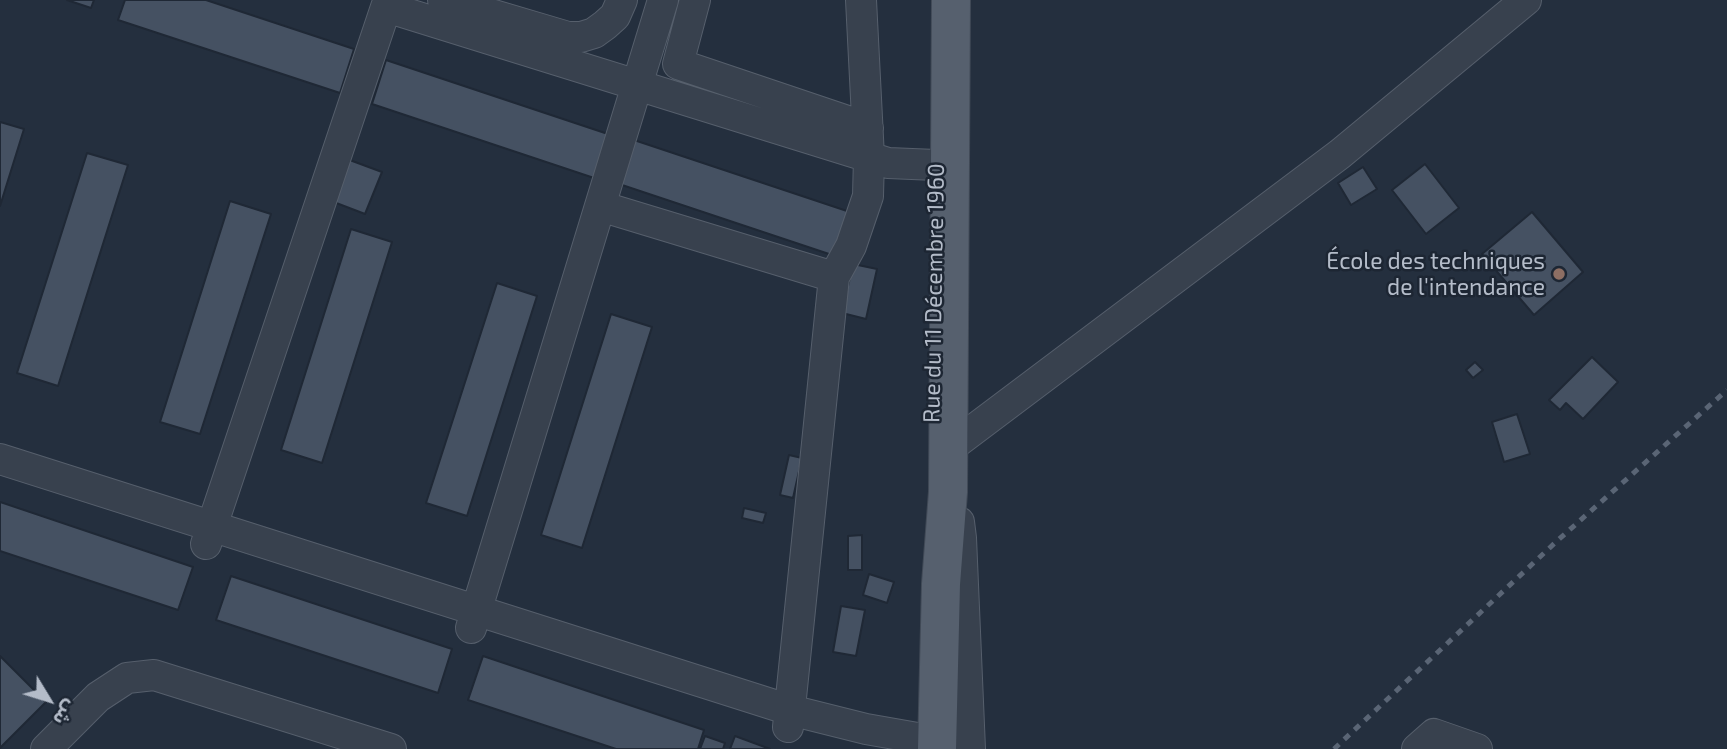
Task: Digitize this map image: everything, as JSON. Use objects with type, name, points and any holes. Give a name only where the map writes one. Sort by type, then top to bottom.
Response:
[{"type":"main road","name":"Rue du 11 Décembre 1960","points":[[937,0],[929,492],[941,584]]},
{"type":"main road","name":"Rue du 11 Décembre 1960","points":[[927,746],[948,492],[951,0]]},
{"type":"street","points":[[443,0],[476,5],[568,37],[594,33],[615,16],[622,0]]},
{"type":"street","points":[[473,619],[663,0]]},
{"type":"street","points":[[695,0],[678,64],[868,128]]},
{"type":"street","points":[[789,718],[834,277],[851,246],[868,196],[868,128],[861,0]]},
{"type":"street","points":[[970,749],[961,538],[948,450],[1340,154],[1526,0]]},
{"type":"street","points":[[209,535],[386,7],[888,163],[936,165]]},
{"type":"street","points":[[600,206],[834,277]]},
{"type":"street","points":[[0,459],[209,535],[881,749]]},
{"type":"street","points":[[0,480],[209,535]]},
{"type":"street","points":[[789,718],[866,729],[927,746],[929,492]]},
{"type":"street","points":[[46,749],[98,697],[127,678],[154,676],[391,749]]},
{"type":"street","points":[[1417,749],[1434,734],[1477,749]]},
{"type":"building","points":[[67,0],[94,0],[91,8]]},
{"type":"building","points":[[125,0],[206,0],[354,49],[340,93],[118,20]]},
{"type":"building","points":[[386,60],[608,134],[594,178],[372,104]]},
{"type":"building","points":[[0,122],[24,129],[0,206]]},
{"type":"building","points":[[634,140],[856,214],[841,258],[619,184]]},
{"type":"building","points":[[87,153],[128,165],[58,386],[17,373]]},
{"type":"building","points":[[347,159],[382,172],[365,214],[331,201]]},
{"type":"building","points":[[1425,164],[1459,208],[1426,234],[1392,190]]},
{"type":"building","points":[[1363,167],[1377,189],[1351,205],[1338,183]]},
{"type":"building","points":[[230,201],[271,214],[200,434],[160,422]]},
{"type":"building","points":[[1532,212],[1583,272],[1534,315],[1482,254]]},
{"type":"building","points":[[351,229],[392,242],[322,463],[281,450]]},
{"type":"building","points":[[853,264],[877,269],[866,319],[842,313]]},
{"type":"building","points":[[497,283],[537,296],[467,516],[426,503]]},
{"type":"building","points":[[611,314],[652,327],[582,548],[541,535]]},
{"type":"building","points":[[1592,357],[1618,382],[1583,419],[1566,403],[1560,410],[1549,400]]},
{"type":"building","points":[[1475,362],[1483,370],[1473,378],[1466,370]]},
{"type":"building","points":[[1517,414],[1530,454],[1504,462],[1492,422]]},
{"type":"building","points":[[789,455],[802,458],[793,498],[780,495]]},
{"type":"building","points":[[0,502],[193,567],[178,610],[0,551]]},
{"type":"building","points":[[744,508],[766,513],[763,523],[742,518]]},
{"type":"building","points":[[862,535],[862,570],[848,570],[848,536]]},
{"type":"building","points":[[869,574],[894,582],[887,603],[863,595]]},
{"type":"building","points":[[231,576],[452,649],[438,693],[216,620]]},
{"type":"building","points":[[841,606],[865,610],[856,656],[833,652]]},
{"type":"building","points":[[0,656],[46,702],[0,748]]},
{"type":"building","points":[[483,656],[704,730],[698,749],[616,749],[468,700]]},
{"type":"building","points":[[705,736],[725,743],[723,749],[700,749]]},
{"type":"building","points":[[735,736],[770,749],[730,749]]},
{"type":"railway","points":[[1334,749],[1557,541],[1727,390]]},
{"type":"place","name":"École des techniques de l'intendance","points":[[1559,274]]}]
